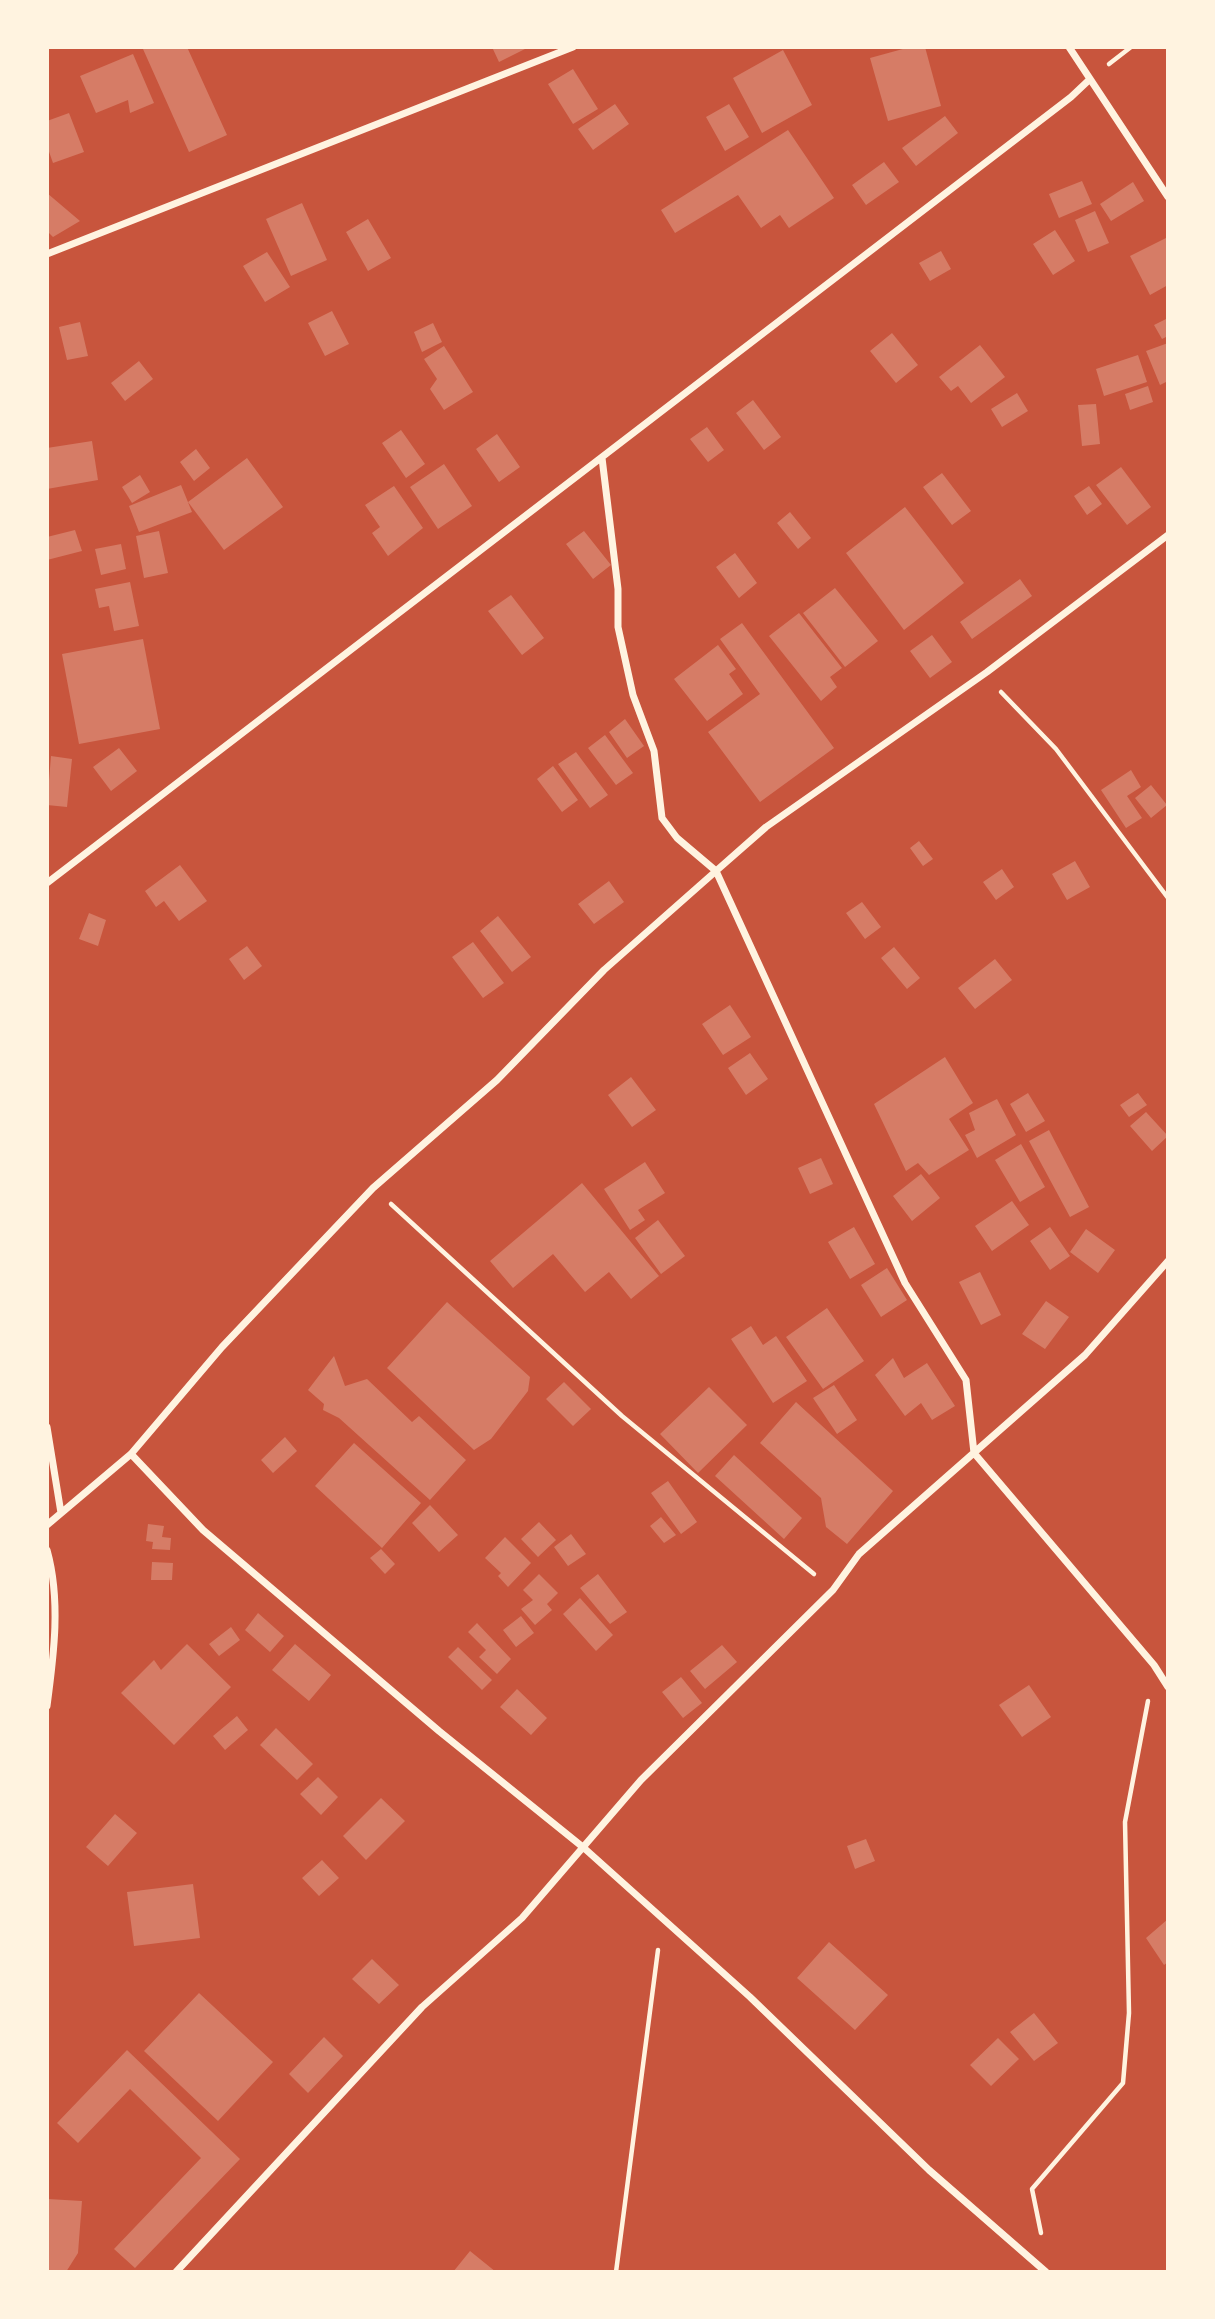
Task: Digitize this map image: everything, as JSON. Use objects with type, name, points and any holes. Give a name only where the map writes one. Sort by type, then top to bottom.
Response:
[{"type":"street","points":[[47,254],[573,47]]},
{"type":"street","points":[[1069,47],[1168,197]]},
{"type":"street","points":[[47,883],[1071,97],[1089,79]]},
{"type":"street","points":[[602,458],[618,589],[618,627],[633,695],[654,751],[662,818],[677,838],[716,871],[905,1283],[966,1380],[974,1453],[1154,1665],[1168,1687]]},
{"type":"street","points":[[47,1525],[131,1454],[231,1337],[373,1188],[497,1080],[604,970],[716,871],[766,827],[984,674],[1168,535]]},
{"type":"street","points":[[176,2272],[422,2007],[522,1918],[641,1780],[833,1590],[859,1554],[1085,1355],[1168,1261]]},
{"type":"street","points":[[47,1427],[61,1513]]},
{"type":"street","points":[[131,1454],[203,1530],[439,1731],[584,1848],[750,1997],[929,2170],[1046,2272]]},
{"type":"street","points":[[47,1550],[53,1570],[55,1645],[47,1706]]},
{"type":"path","points":[[984,674],[1056,749],[1168,898]]},
{"type":"path","points":[[373,1188],[622,1416],[833,1590]]},
{"type":"path","points":[[1041,2236],[1032,2189],[1123,2083],[1129,2013],[1125,1822],[1154,1665]]},
{"type":"path","points":[[616,2272],[663,1918]]},
{"type":"building","points":[[187,47],[227,135],[189,152],[143,49]]},
{"type":"building","points":[[492,47],[529,47],[499,62]]},
{"type":"building","points":[[910,47],[925,47],[941,106],[888,121],[870,58]]},
{"type":"building","points":[[783,50],[812,105],[762,133],[733,78]]},
{"type":"building","points":[[133,54],[154,103],[130,113],[128,100],[96,113],[80,76]]},
{"type":"building","points":[[573,69],[598,109],[573,124],[548,84]]},
{"type":"building","points":[[615,104],[629,124],[593,150],[578,129]]},
{"type":"building","points":[[729,104],[749,137],[725,151],[706,117]]},
{"type":"building","points":[[69,113],[84,152],[53,163],[47,146],[47,121]]},
{"type":"building","points":[[945,116],[958,133],[916,166],[902,148]]},
{"type":"building","points":[[788,130],[834,198],[789,228],[780,215],[761,228],[738,195],[675,233],[661,210]]},
{"type":"building","points":[[884,162],[899,182],[866,205],[852,185]]},
{"type":"building","points":[[1082,181],[1092,204],[1059,218],[1049,194]]},
{"type":"building","points":[[1133,182],[1144,201],[1111,221],[1100,204]]},
{"type":"building","points":[[47,193],[80,221],[53,237],[47,231]]},
{"type":"building","points":[[302,203],[327,260],[291,276],[266,219]]},
{"type":"building","points":[[1095,211],[1109,243],[1088,252],[1075,220]]},
{"type":"building","points":[[368,219],[391,258],[368,271],[346,232]]},
{"type":"building","points":[[1055,230],[1075,261],[1053,275],[1033,244]]},
{"type":"building","points":[[1168,237],[1168,285],[1150,295],[1130,256]]},
{"type":"building","points":[[941,251],[951,269],[930,281],[919,263]]},
{"type":"building","points":[[267,252],[290,287],[265,302],[243,266]]},
{"type":"building","points":[[332,311],[349,344],[325,356],[308,323]]},
{"type":"building","points":[[1168,318],[1168,336],[1162,339],[1154,325]]},
{"type":"building","points":[[80,322],[88,356],[67,360],[59,327]]},
{"type":"building","points":[[433,323],[442,342],[422,352],[414,332]]},
{"type":"building","points":[[892,333],[918,365],[896,383],[870,351]]},
{"type":"building","points":[[1168,343],[1168,381],[1160,385],[1146,351]]},
{"type":"building","points":[[980,345],[1005,377],[971,403],[958,386],[951,391],[939,377]]},
{"type":"building","points":[[444,346],[473,392],[444,410],[430,389],[437,379],[424,359]]},
{"type":"building","points":[[1138,355],[1147,382],[1104,396],[1096,369]]},
{"type":"building","points":[[139,361],[153,379],[125,401],[111,383]]},
{"type":"building","points":[[1148,386],[1153,402],[1130,410],[1125,394]]},
{"type":"building","points":[[1017,393],[1028,411],[1002,427],[991,409]]},
{"type":"building","points":[[753,400],[781,437],[764,450],[736,413]]},
{"type":"building","points":[[1096,404],[1100,444],[1082,446],[1078,405]]},
{"type":"building","points":[[707,427],[724,450],[708,462],[690,439]]},
{"type":"building","points":[[401,430],[425,464],[406,478],[382,443]]},
{"type":"building","points":[[497,434],[520,467],[499,482],[476,449]]},
{"type":"building","points":[[92,441],[98,480],[47,489],[47,448]]},
{"type":"building","points":[[196,449],[210,468],[194,481],[180,462]]},
{"type":"building","points":[[247,458],[283,507],[224,550],[188,502]]},
{"type":"building","points":[[444,464],[472,506],[438,529],[410,487]]},
{"type":"building","points":[[1121,467],[1151,507],[1127,525],[1096,485]]},
{"type":"building","points":[[942,473],[971,511],[952,525],[923,487]]},
{"type":"building","points":[[140,475],[150,492],[132,503],[122,487]]},
{"type":"building","points":[[181,485],[192,512],[139,532],[129,506]]},
{"type":"building","points":[[394,486],[423,528],[388,556],[372,533],[380,527],[365,505]]},
{"type":"building","points":[[1089,486],[1102,504],[1087,515],[1074,496]]},
{"type":"building","points":[[905,507],[964,583],[904,630],[846,553]]},
{"type":"building","points":[[790,512],[811,538],[798,549],[777,523]]},
{"type":"building","points":[[75,530],[82,551],[47,560],[47,537]]},
{"type":"building","points":[[159,531],[168,573],[144,578],[136,536]]},
{"type":"building","points":[[584,531],[611,565],[593,579],[566,544]]},
{"type":"building","points":[[121,544],[126,569],[101,575],[95,549]]},
{"type":"building","points":[[735,553],[757,583],[739,598],[716,567]]},
{"type":"building","points":[[1020,579],[1032,596],[972,639],[960,622]]},
{"type":"building","points":[[130,582],[139,626],[114,631],[109,606],[99,608],[95,589]]},
{"type":"building","points":[[835,588],[878,641],[845,667],[803,613]]},
{"type":"building","points":[[511,595],[544,638],[522,655],[488,611]]},
{"type":"building","points":[[799,613],[842,668],[830,677],[837,687],[821,701],[769,636]]},
{"type":"building","points":[[742,623],[834,748],[760,802],[708,732],[760,694],[720,639]]},
{"type":"building","points":[[932,635],[952,662],[930,678],[910,651]]},
{"type":"building","points":[[143,639],[160,729],[79,744],[62,654]]},
{"type":"building","points":[[718,645],[736,669],[729,674],[743,694],[707,721],[674,679]]},
{"type":"building","points":[[625,719],[644,746],[627,758],[609,732]]},
{"type":"building","points":[[605,735],[633,773],[616,785],[588,748]]},
{"type":"building","points":[[119,748],[137,771],[111,791],[93,767]]},
{"type":"building","points":[[576,752],[608,795],[590,808],[558,764]]},
{"type":"building","points":[[51,756],[72,759],[67,807],[47,805]]},
{"type":"building","points":[[553,766],[578,800],[562,812],[537,779]]},
{"type":"building","points":[[1131,770],[1141,787],[1127,796],[1142,818],[1126,828],[1101,790]]},
{"type":"building","points":[[1151,785],[1167,805],[1151,818],[1135,798]]},
{"type":"building","points":[[919,841],[933,859],[923,866],[910,848]]},
{"type":"building","points":[[1075,861],[1090,887],[1067,900],[1052,874]]},
{"type":"building","points":[[180,865],[207,901],[179,921],[164,901],[156,907],[145,891]]},
{"type":"building","points":[[1002,869],[1014,887],[996,900],[983,882]]},
{"type":"building","points":[[609,881],[624,902],[594,924],[578,904]]},
{"type":"building","points":[[862,902],[881,927],[865,939],[846,913]]},
{"type":"building","points":[[89,913],[106,920],[98,946],[79,939]]},
{"type":"building","points":[[498,916],[531,957],[512,972],[480,931]]},
{"type":"building","points":[[473,942],[504,983],[483,998],[452,957]]},
{"type":"building","points":[[247,946],[262,966],[244,980],[229,959]]},
{"type":"building","points":[[894,947],[920,978],[907,989],[881,958]]},
{"type":"building","points":[[995,959],[1012,980],[975,1009],[958,988]]},
{"type":"building","points":[[730,1005],[751,1037],[723,1055],[702,1024]]},
{"type":"building","points":[[750,1053],[768,1079],[746,1095],[728,1068]]},
{"type":"building","points":[[945,1057],[973,1103],[949,1119],[969,1150],[929,1175],[918,1163],[906,1171],[874,1104]]},
{"type":"building","points":[[631,1077],[656,1110],[632,1127],[608,1095]]},
{"type":"building","points":[[1028,1093],[1045,1121],[1026,1132],[1010,1104]]},
{"type":"building","points":[[1138,1093],[1147,1105],[1129,1117],[1120,1105]]},
{"type":"building","points":[[997,1099],[1016,1135],[977,1158],[965,1135],[975,1130],[969,1113]]},
{"type":"building","points":[[1146,1112],[1168,1136],[1152,1151],[1130,1126]]},
{"type":"building","points":[[1049,1130],[1089,1207],[1070,1217],[1029,1141]]},
{"type":"building","points":[[1021,1144],[1045,1187],[1020,1202],[995,1160]]},
{"type":"building","points":[[821,1158],[833,1184],[810,1194],[798,1168]]},
{"type":"building","points":[[645,1162],[665,1193],[638,1210],[645,1220],[630,1230],[604,1189]]},
{"type":"building","points":[[921,1174],[940,1198],[912,1221],[893,1196]]},
{"type":"building","points":[[582,1183],[659,1276],[631,1299],[609,1272],[585,1292],[553,1254],[513,1288],[490,1261]]},
{"type":"building","points":[[1012,1201],[1029,1225],[992,1251],[975,1226]]},
{"type":"building","points":[[658,1220],[685,1256],[661,1274],[635,1238]]},
{"type":"building","points":[[854,1227],[875,1264],[850,1279],[828,1242]]},
{"type":"building","points":[[1050,1227],[1070,1256],[1050,1270],[1030,1241]]},
{"type":"building","points":[[1086,1229],[1115,1250],[1098,1273],[1070,1252]]},
{"type":"building","points":[[887,1268],[907,1300],[881,1317],[861,1285]]},
{"type":"building","points":[[980,1272],[1001,1315],[981,1325],[959,1282]]},
{"type":"building","points":[[1046,1301],[1069,1317],[1045,1349],[1022,1334]]},
{"type":"building","points":[[447,1302],[530,1377],[528,1391],[491,1439],[474,1450],[387,1368]]},
{"type":"building","points":[[827,1308],[864,1361],[823,1389],[786,1337]]},
{"type":"building","points":[[751,1326],[763,1345],[776,1336],[807,1381],[773,1403],[731,1339]]},
{"type":"building","points":[[334,1356],[345,1386],[367,1379],[412,1422],[419,1416],[466,1460],[430,1500],[339,1418],[323,1410],[324,1404],[308,1390]]},
{"type":"building","points":[[893,1358],[904,1378],[927,1363],[955,1406],[932,1420],[921,1403],[905,1416],[875,1375]]},
{"type":"building","points":[[564,1382],[591,1409],[573,1426],[546,1399]]},
{"type":"building","points":[[834,1385],[857,1420],[837,1434],[813,1398]]},
{"type":"building","points":[[709,1387],[747,1425],[698,1473],[660,1434]]},
{"type":"building","points":[[796,1402],[893,1491],[847,1544],[826,1527],[821,1498],[760,1443]]},
{"type":"building","points":[[285,1437],[297,1451],[273,1473],[261,1460]]},
{"type":"building","points":[[354,1443],[421,1503],[382,1548],[315,1486]]},
{"type":"building","points":[[734,1455],[802,1518],[784,1539],[715,1476]]},
{"type":"building","points":[[668,1481],[697,1522],[681,1534],[651,1493]]},
{"type":"building","points":[[430,1505],[458,1535],[439,1552],[412,1523]]},
{"type":"building","points":[[661,1517],[676,1535],[664,1543],[650,1526]]},
{"type":"building","points":[[539,1522],[556,1540],[538,1557],[521,1539]]},
{"type":"building","points":[[148,1524],[164,1526],[162,1537],[171,1538],[170,1550],[152,1549],[153,1542],[146,1541]]},
{"type":"building","points":[[571,1534],[586,1554],[568,1566],[554,1547]]},
{"type":"building","points":[[505,1537],[531,1563],[508,1587],[498,1576],[501,1573],[485,1558]]},
{"type":"building","points":[[381,1549],[395,1564],[385,1574],[370,1558]]},
{"type":"building","points":[[152,1562],[173,1563],[172,1580],[151,1580]]},
{"type":"building","points":[[539,1574],[558,1593],[547,1604],[552,1610],[535,1625],[521,1609],[533,1600],[523,1590]]},
{"type":"building","points":[[598,1574],[627,1612],[610,1624],[580,1588]]},
{"type":"building","points":[[580,1598],[613,1635],[596,1651],[563,1614]]},
{"type":"building","points":[[258,1613],[284,1636],[270,1652],[245,1630]]},
{"type":"building","points":[[521,1616],[534,1633],[516,1647],[503,1630]]},
{"type":"building","points":[[477,1623],[511,1659],[497,1674],[479,1657],[486,1650],[468,1632]]},
{"type":"building","points":[[231,1627],[240,1640],[219,1656],[209,1644]]},
{"type":"building","points":[[187,1644],[231,1687],[174,1745],[121,1693],[154,1660],[161,1670]]},
{"type":"building","points":[[295,1644],[331,1675],[309,1701],[272,1670]]},
{"type":"building","points":[[722,1645],[737,1662],[705,1689],[690,1671]]},
{"type":"building","points":[[458,1647],[492,1680],[482,1690],[448,1657]]},
{"type":"building","points":[[681,1677],[702,1703],[683,1718],[662,1692]]},
{"type":"building","points":[[1029,1685],[1051,1717],[1022,1737],[999,1705]]},
{"type":"building","points":[[517,1689],[547,1718],[531,1735],[500,1707]]},
{"type":"building","points":[[237,1716],[248,1730],[225,1750],[213,1736]]},
{"type":"building","points":[[276,1728],[313,1764],[297,1780],[260,1745]]},
{"type":"building","points":[[318,1777],[338,1797],[321,1815],[300,1794]]},
{"type":"building","points":[[381,1798],[405,1821],[366,1860],[343,1836]]},
{"type":"building","points":[[115,1814],[137,1833],[108,1866],[86,1847]]},
{"type":"building","points":[[866,1839],[875,1861],[855,1869],[847,1846]]},
{"type":"building","points":[[322,1860],[339,1878],[319,1896],[302,1878]]},
{"type":"building","points":[[193,1884],[200,1938],[134,1946],[127,1892]]},
{"type":"building","points":[[1168,1919],[1168,1962],[1164,1965],[1146,1938]]},
{"type":"building","points":[[829,1942],[888,1995],[855,2030],[797,1978]]},
{"type":"building","points":[[372,1959],[399,1985],[379,2004],[352,1979]]},
{"type":"building","points":[[199,1993],[273,2062],[218,2121],[144,2051]]},
{"type":"building","points":[[1034,2013],[1058,2043],[1034,2061],[1010,2032]]},
{"type":"building","points":[[324,2037],[343,2056],[308,2093],[289,2074]]},
{"type":"building","points":[[998,2038],[1019,2059],[991,2086],[970,2065]]},
{"type":"building","points":[[127,2050],[240,2159],[135,2268],[114,2249],[201,2158],[130,2089],[78,2143],[57,2123]]},
{"type":"building","points":[[48,2199],[82,2201],[78,2253],[66,2272],[47,2272]]},
{"type":"building","points":[[470,2251],[496,2272],[453,2272]]}]
